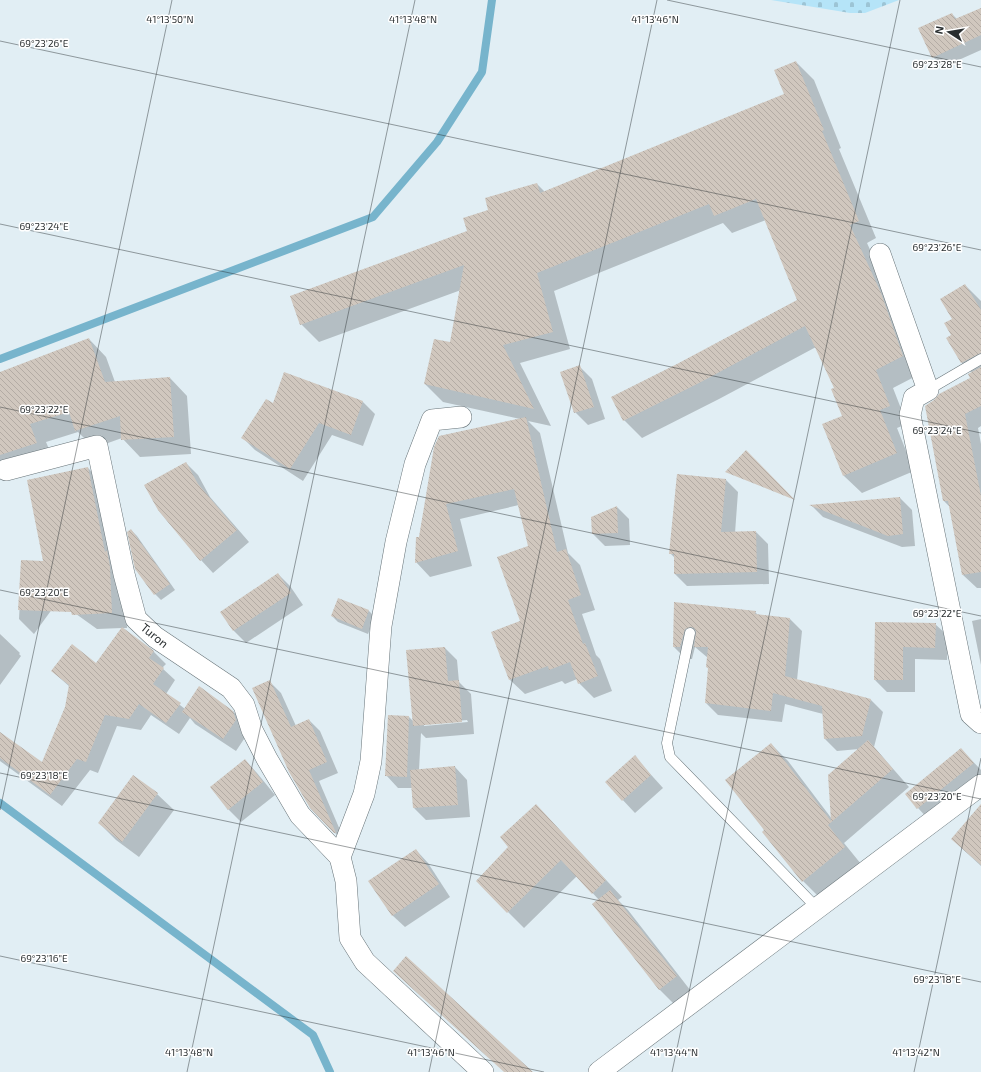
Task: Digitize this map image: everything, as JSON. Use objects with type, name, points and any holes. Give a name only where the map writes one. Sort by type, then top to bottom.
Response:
[{"type":"street","points":[[880,254],[928,390],[914,398],[910,415],[971,714],[981,723]]},
{"type":"street","points":[[461,417],[432,420],[415,464],[396,542],[381,626],[371,761],[364,794],[340,857],[346,881],[350,938],[365,962],[483,1072]]},
{"type":"street","name":"Turon","points":[[6,470],[97,446],[124,574],[136,619],[156,636],[231,688],[244,705],[252,730],[300,815],[340,857]]},
{"type":"street","points":[[600,1072],[981,785]]},
{"type":"lane","points":[[928,390],[981,359]]},
{"type":"lane","points":[[690,633],[667,743],[670,757],[817,908]]},
{"type":"green space","points":[[771,0],[899,0],[865,13],[850,13]]},
{"type":"building","points":[[981,8],[981,35],[932,58],[918,28],[952,13],[955,19]]},
{"type":"building","points":[[796,61],[824,130],[822,131],[859,221],[850,225],[881,293],[903,356],[876,370],[890,406],[880,410],[897,453],[843,476],[822,424],[842,416],[831,389],[834,388],[805,326],[701,382],[623,421],[611,397],[677,364],[797,300],[756,199],[714,216],[709,204],[537,273],[553,332],[503,345],[534,409],[424,384],[434,339],[450,342],[464,265],[300,325],[290,296],[467,231],[463,218],[488,210],[485,198],[537,183],[540,193],[784,94],[774,70]]},
{"type":"building","points":[[965,284],[981,310],[981,353],[961,363],[946,338],[951,335],[944,323],[952,319],[940,299]]},
{"type":"building","points":[[89,338],[105,382],[170,377],[174,437],[121,440],[120,416],[75,431],[69,412],[30,424],[37,443],[0,455],[0,372]]},
{"type":"building","points":[[580,365],[594,407],[574,413],[560,372]]},
{"type":"building","points":[[981,367],[981,406],[965,414],[981,496],[981,572],[962,575],[948,501],[943,501],[925,406],[934,400],[939,394],[970,378],[968,374]]},
{"type":"building","points":[[284,372],[363,401],[351,435],[319,423],[290,469],[241,438],[266,399],[273,403]]},
{"type":"building","points":[[526,417],[557,552],[566,549],[581,595],[568,600],[583,644],[585,643],[598,676],[578,684],[570,662],[549,670],[548,666],[509,680],[491,632],[520,621],[497,557],[528,546],[514,489],[446,504],[458,551],[415,563],[416,537],[419,537],[434,447],[439,436]]},
{"type":"building","points":[[746,450],[795,500],[725,472]]},
{"type":"building","points":[[186,462],[198,484],[237,530],[200,561],[158,510],[144,485]]},
{"type":"building","points":[[88,467],[105,552],[107,550],[110,567],[112,613],[72,615],[71,612],[18,610],[21,560],[43,561],[27,480]]},
{"type":"building","points":[[677,474],[726,479],[721,532],[756,531],[757,572],[674,574],[674,554],[669,554]]},
{"type":"building","points":[[900,497],[903,534],[888,536],[809,505]]},
{"type":"building","points":[[617,506],[618,533],[592,534],[591,517]]},
{"type":"building","points":[[131,529],[170,584],[154,595],[135,569],[127,532]]},
{"type":"building","points":[[278,573],[291,593],[233,631],[220,612]]},
{"type":"building","points":[[338,598],[369,610],[362,629],[331,616]]},
{"type":"building","points":[[674,602],[756,611],[755,614],[790,618],[785,676],[871,699],[862,736],[824,739],[822,706],[773,693],[771,711],[705,703],[708,647],[694,647],[696,631],[691,627],[685,629],[680,647],[673,647]]},
{"type":"building","points":[[875,622],[936,623],[935,648],[903,647],[903,680],[874,680]]},
{"type":"building","points":[[122,627],[154,651],[149,658],[164,668],[153,684],[181,703],[166,723],[139,704],[129,719],[105,715],[86,762],[77,759],[50,795],[0,758],[0,732],[42,762],[65,707],[69,685],[51,671],[72,644],[96,663]]},
{"type":"building","points":[[445,647],[448,681],[459,680],[462,722],[413,726],[406,650]]},
{"type":"building","points":[[270,680],[291,727],[309,719],[327,762],[309,770],[336,833],[334,833],[310,808],[289,772],[252,688]]},
{"type":"building","points":[[199,686],[233,711],[236,720],[223,739],[182,712]]},
{"type":"building","points":[[388,715],[409,716],[407,777],[385,776]]},
{"type":"building","points":[[868,740],[893,769],[828,825],[845,847],[802,882],[762,832],[764,830],[725,780],[771,743],[831,821],[828,775]]},
{"type":"building","points":[[961,748],[974,763],[917,809],[905,794]]},
{"type":"building","points":[[635,755],[651,775],[622,801],[605,782]]},
{"type":"building","points":[[245,759],[263,782],[228,810],[210,787]]},
{"type":"building","points":[[455,766],[458,805],[413,808],[410,770]]},
{"type":"building","points":[[133,775],[158,793],[122,842],[98,823]]},
{"type":"building","points":[[536,804],[606,880],[592,894],[561,860],[507,913],[476,881],[508,847],[500,837]]},
{"type":"building","points":[[981,804],[981,865],[951,839]]},
{"type":"building","points":[[416,849],[439,884],[392,916],[368,881]]},
{"type":"building","points":[[610,890],[677,976],[659,990],[592,904]]},
{"type":"building","points":[[406,956],[533,1072],[504,1072],[393,971]]},
{"type":"waterway","points":[[0,359],[373,217],[437,142],[482,72],[492,0]]},
{"type":"waterway","points":[[0,803],[313,1035],[330,1072]]}]
